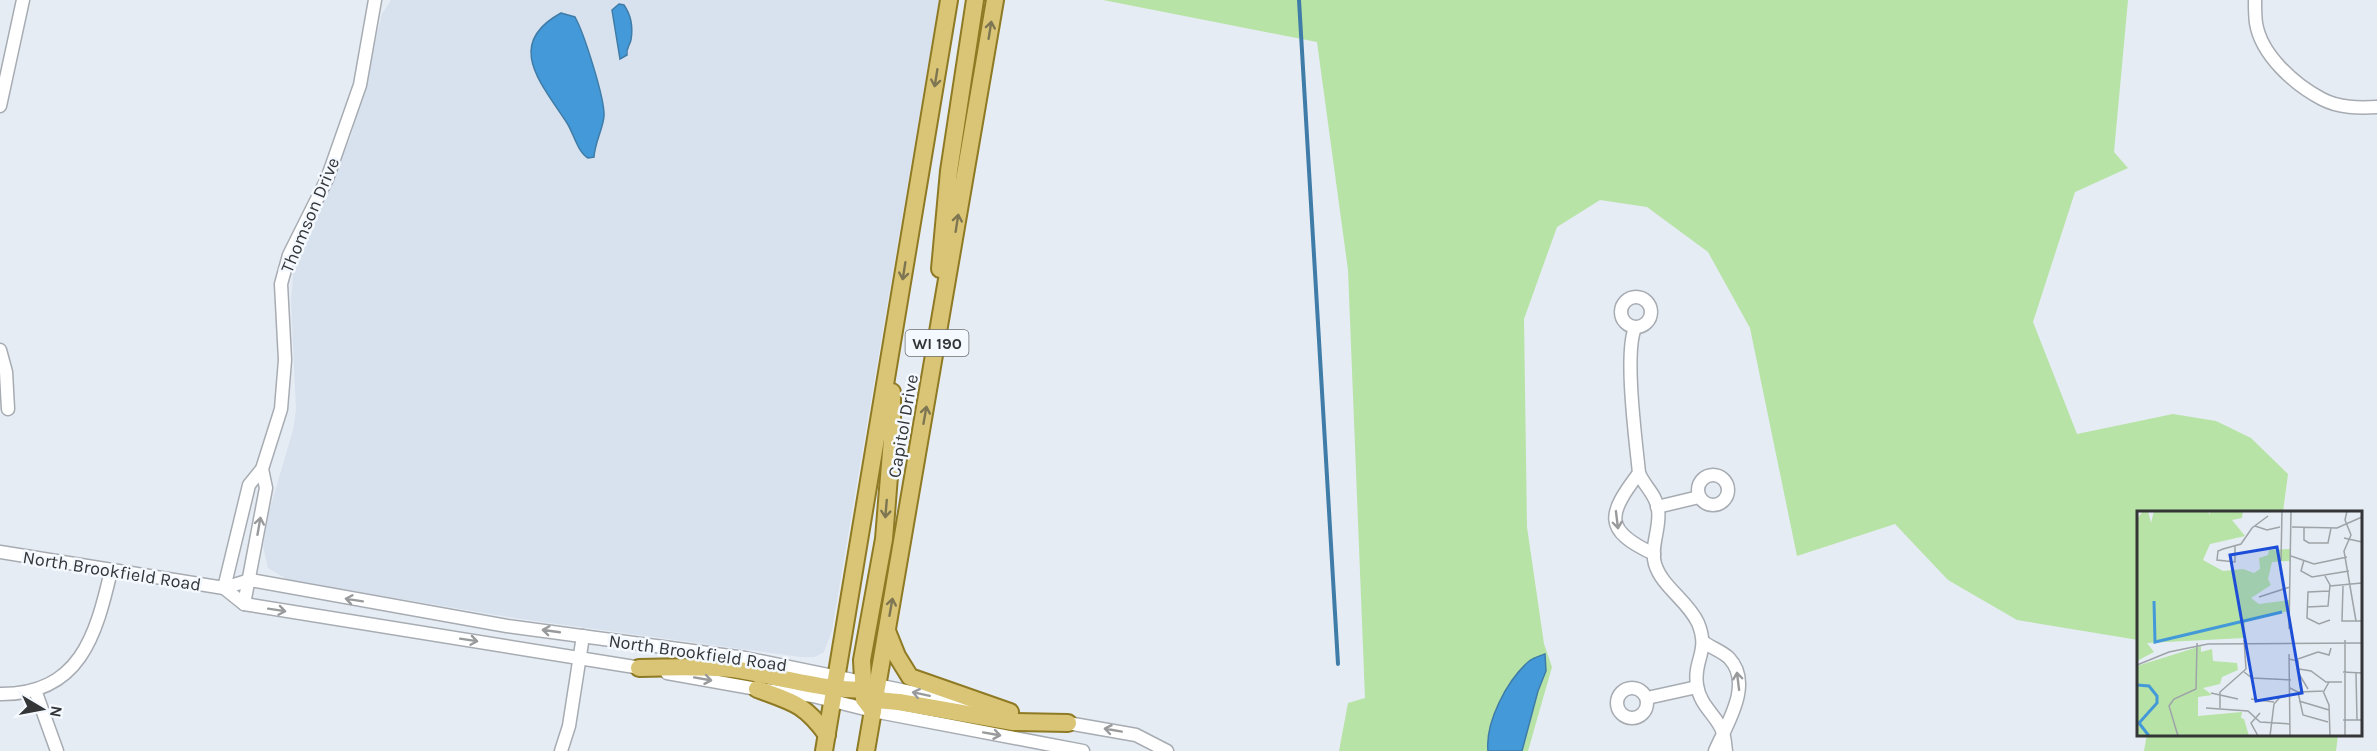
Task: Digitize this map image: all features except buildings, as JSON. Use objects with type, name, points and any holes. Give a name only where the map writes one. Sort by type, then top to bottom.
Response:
[{"type":"main road","name":"Capitol Drive","points":[[826,743],[949,0]]},
{"type":"main road","points":[[934,363],[949,171],[975,0]]},
{"type":"main road","name":"Capitol Drive","points":[[866,751],[869,694],[886,631],[995,0]]},
{"type":"main road","points":[[869,694],[862,660],[885,528],[892,439],[892,346]]},
{"type":"main road","points":[[886,631],[903,668],[910,676],[1010,712]]},
{"type":"main road","points":[[639,668],[690,666],[734,669],[1013,722],[1068,723]]},
{"type":"main road","points":[[757,689],[800,705],[809,712],[826,743]]},
{"type":"street","points":[[0,106],[23,0]]},
{"type":"street","name":"Thomson Drive","points":[[224,588],[249,485],[262,469],[281,409],[285,360],[281,284],[289,255],[327,179],[360,85],[375,0]]},
{"type":"street","points":[[2255,0],[2256,25],[2266,48],[2301,86],[2324,100],[2356,109],[2377,107]]},
{"type":"street","points":[[1635,328],[1632,356],[1633,411],[1640,473],[1657,507],[1654,554],[1659,572],[1697,621],[1705,643],[1698,669],[1697,687],[1708,712],[1723,731],[1726,751]]},
{"type":"street","points":[[0,350],[6,372],[8,409]]},
{"type":"street","name":"Thomson Drive","points":[[244,604],[266,488],[262,469]]},
{"type":"street","points":[[1640,473],[1618,501],[1616,524],[1621,534],[1635,545],[1654,554]]},
{"type":"street","points":[[1657,507],[1699,497]]},
{"type":"street","name":"North Brookfield Road","points":[[0,552],[224,588],[250,580],[331,596],[583,636],[745,658],[835,687],[1083,751]]},
{"type":"street","points":[[0,694],[35,690],[61,676],[76,663],[93,639],[111,571]]},
{"type":"street","name":"North Brookfield Road","points":[[224,588],[244,604],[581,657],[757,689],[835,687]]},
{"type":"street","points":[[561,751],[565,741],[583,636]]},
{"type":"street","points":[[1705,643],[1728,658],[1737,671],[1739,682],[1739,692],[1716,751]]},
{"type":"street","points":[[1647,698],[1697,687]]},
{"type":"street","points":[[35,690],[57,751]]},
{"type":"street","name":"North Brookfield Road","points":[[869,694],[1010,712],[1136,735],[1167,751]]},
{"type":"shaded area","points":[[391,0],[939,0],[832,630],[824,652],[815,657],[801,657],[521,619],[288,580],[268,568],[263,546],[268,515],[293,430],[296,410],[291,301],[294,265],[351,136],[382,14]]},
{"type":"green space","points":[[1103,0],[2128,0],[2114,152],[2128,168],[2075,192],[2033,322],[2077,434],[2173,414],[2216,421],[2251,438],[2288,474],[2283,511],[2137,511],[2137,640],[2017,620],[1948,580],[1895,524],[1797,556],[1750,328],[1708,252],[1647,207],[1600,200],[1557,227],[1524,319],[1527,527],[1544,644],[1552,667],[1528,751],[1339,751],[1348,703],[1365,698],[1348,270],[1317,42]]},
{"type":"green space","points":[[2147,736],[2338,736],[2336,751],[2144,751]]},
{"type":"water","points":[[619,4],[624,5],[630,17],[632,31],[627,55],[620,59],[612,10]]},
{"type":"water","points":[[561,13],[575,17],[598,81],[604,116],[594,157],[588,158],[578,147],[567,123],[547,93],[533,65],[531,51],[534,38],[544,25]]},
{"type":"water","points":[[1545,654],[1546,671],[1538,691],[1522,751],[1488,751],[1490,728],[1505,691],[1528,662]]},
{"type":"waterway","points":[[1299,0],[1338,664]]}]
